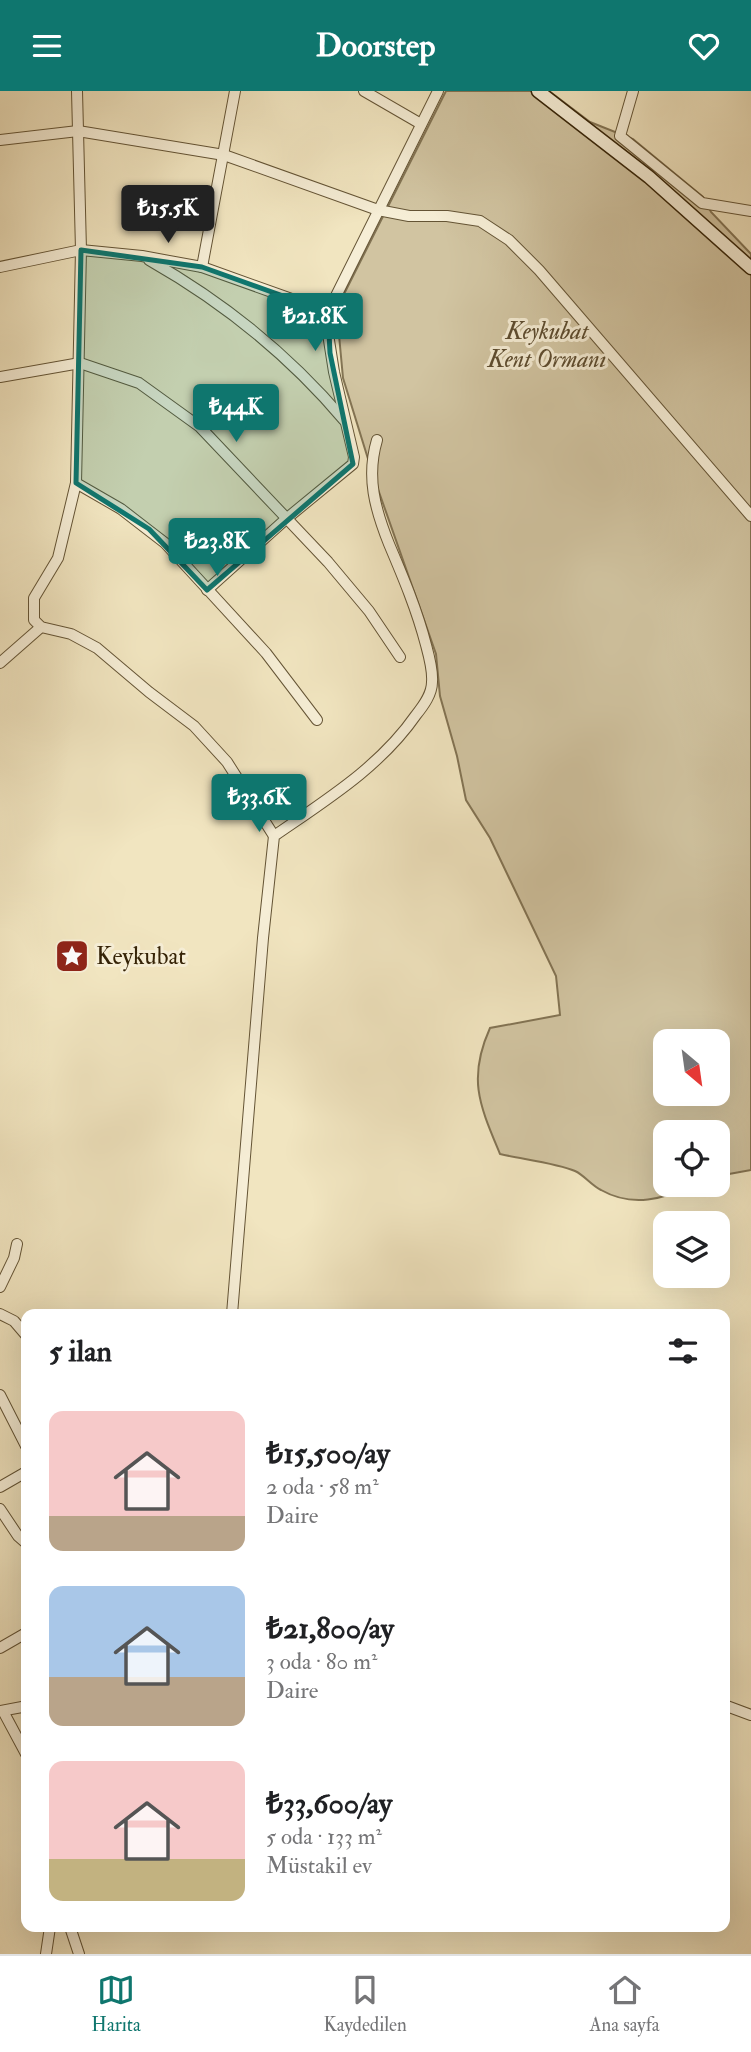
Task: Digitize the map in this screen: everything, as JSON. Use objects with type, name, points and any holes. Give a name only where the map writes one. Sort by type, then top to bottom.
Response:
[{"type":"street","points":[[77,91],[81,250],[76,483],[58,558],[33,603],[34,620],[41,627],[71,634],[97,648],[194,726],[227,762],[274,836],[232,1309]]},
{"type":"street","points":[[202,267],[235,91]]},
{"type":"street","points":[[364,91],[421,124]]},
{"type":"street","points":[[206,590],[286,519],[352,466],[354,457],[332,363],[328,312],[438,91]]},
{"type":"street","points":[[538,91],[649,177],[751,268]]},
{"type":"street","points":[[617,153],[633,91]]},
{"type":"street","points":[[0,140],[78,131],[223,155],[378,210],[408,216],[473,219],[486,224],[509,240],[539,270],[751,516]]},
{"type":"street","points":[[620,136],[702,203],[751,211]]},
{"type":"street","points":[[0,267],[81,250],[142,256],[202,267],[328,312]]},
{"type":"street","points":[[142,256],[209,297],[255,331],[299,370],[347,423]]},
{"type":"street","points":[[0,377],[80,363],[139,383],[200,427],[328,562],[369,611],[400,657]]},
{"type":"street","points":[[274,836],[378,759],[415,717],[431,690],[432,672],[419,619],[375,499],[371,467],[377,440]]},
{"type":"street","points":[[76,483],[114,504],[180,558],[206,590],[266,653],[317,720]]},
{"type":"street","points":[[0,663],[41,627]]},
{"type":"street","points":[[0,1287],[14,1258],[17,1244]]},
{"type":"street","points":[[0,1314],[14,1321],[21,1329]]},
{"type":"street","points":[[0,1395],[21,1436]]},
{"type":"street","points":[[0,1487],[21,1475]]},
{"type":"street","points":[[0,1509],[21,1539]]},
{"type":"street","points":[[0,1648],[21,1636]]},
{"type":"street","points":[[21,1707],[1,1711],[21,1745]]},
{"type":"street","points":[[730,1707],[751,1715]]},
{"type":"street","points":[[46,1954],[49,1932]]},
{"type":"street","points":[[72,1932],[79,1954]]},
{"type":"highlighted area","points":[[81,250],[202,267],[328,312],[330,353],[353,464],[207,590],[149,529],[76,483]]},
{"type":"green space","name":"Keykubat Kent Ormanı","points":[[446,91],[549,91],[590,122],[633,139],[703,197],[711,212],[751,254],[751,1170],[730,1174],[730,1120],[653,1120],[653,1197],[659,1197],[648,1199],[613,1196],[567,1168],[500,1154],[479,1092],[479,1062],[483,1046],[490,1028],[560,1015],[556,976],[490,838],[466,800],[440,696],[436,654],[373,475],[343,378],[339,335],[342,298]]},
{"type":"place","name":"Keykubat","points":[[72,956]]}]
